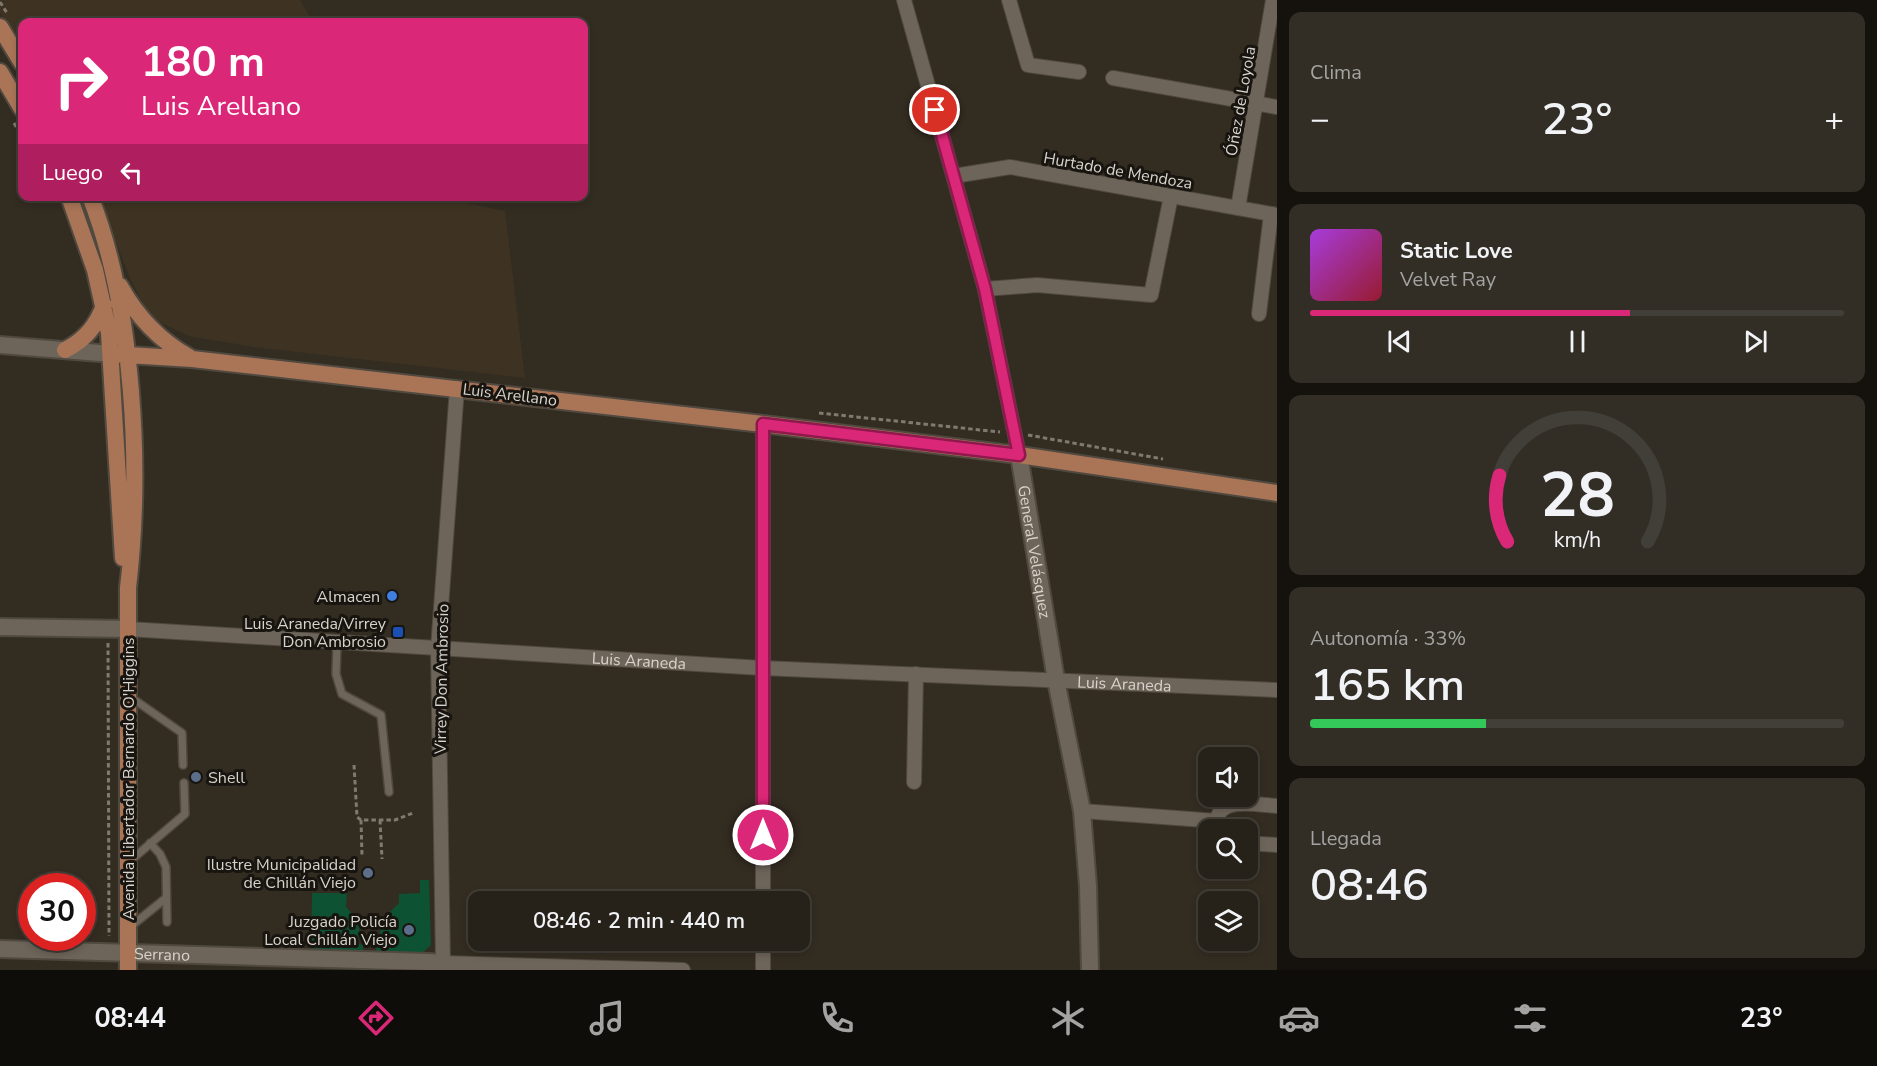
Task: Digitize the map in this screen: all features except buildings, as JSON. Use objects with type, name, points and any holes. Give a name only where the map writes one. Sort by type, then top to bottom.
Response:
[{"type":"main road","points":[[0,27],[18,56]]},
{"type":"main road","points":[[0,72],[18,102]]},
{"type":"main road","name":"Avenida Libertador Bernardo O'Higgins","points":[[71,201],[83,232],[119,354]]},
{"type":"main road","name":"Avenida Libertador Bernardo O'Higgins","points":[[92,201],[112,267],[119,354],[120,531],[128,588],[128,962]]},
{"type":"main road","points":[[112,267],[127,298],[148,326],[161,339],[192,359]]},
{"type":"main road","points":[[65,350],[90,332],[104,305]]},
{"type":"main road","name":"Luis Arellano","points":[[119,354],[192,359],[763,424],[1019,455],[1277,493]]},
{"type":"street","name":"General Velásquez","points":[[906,0],[985,289],[1019,455],[1056,680],[1082,811],[1088,886],[1090,970]]},
{"type":"street","points":[[1009,0],[1028,65],[1079,72]]},
{"type":"street","name":"Óñez de Loyola","points":[[1238,208],[1275,0]]},
{"type":"street","points":[[1113,78],[1277,107]]},
{"type":"street","name":"Hurtado de Mendoza","points":[[954,176],[1010,167],[1274,215]]},
{"type":"street","points":[[985,289],[1037,285],[1151,295],[1171,196]]},
{"type":"street","points":[[1259,314],[1274,215]]},
{"type":"street","name":"Luis Arellano","points":[[0,345],[119,354]]},
{"type":"street","name":"Virrey Don Ambrosio","points":[[443,967],[438,649],[457,388]]},
{"type":"street","points":[[763,424],[763,891]]},
{"type":"street","name":"Luis Araneda","points":[[0,627],[128,629],[762,668],[1277,690]]},
{"type":"street","points":[[914,782],[916,674]]},
{"type":"street","points":[[1219,819],[1221,810],[1230,804],[1277,806]]},
{"type":"street","points":[[1082,811],[1198,823]]},
{"type":"street","points":[[1258,844],[1277,845]]},
{"type":"street","name":"Serrano","points":[[0,949],[109,953],[128,962],[684,970]]},
{"type":"street","points":[[763,951],[763,970]]},
{"type":"lane","points":[[337,642],[336,674],[342,694],[381,715],[389,792]]},
{"type":"lane","points":[[128,695],[182,733],[183,765]]},
{"type":"lane","points":[[128,862],[185,814],[184,783]]},
{"type":"lane","points":[[150,843],[165,863],[167,922]]},
{"type":"lane","points":[[128,928],[166,898]]},
{"type":"path","points":[[814,413],[1014,433],[1174,460]]},
{"type":"path","points":[[108,629],[109,953]]},
{"type":"path","points":[[354,765],[357,817],[361,820],[362,856]]},
{"type":"path","points":[[361,820],[395,820],[413,813]]},
{"type":"path","points":[[380,820],[382,859]]},
{"type":"shaded area","points":[[0,0],[300,0],[311,18],[18,18],[18,42],[0,13]]},
{"type":"shaded area","points":[[100,201],[458,201],[505,211],[525,378],[254,347],[189,336],[149,317],[130,278]]},
{"type":"green space","points":[[420,880],[429,880],[431,945],[419,956],[376,954],[376,945],[380,944],[380,922],[399,903],[399,894],[420,893]]},
{"type":"green space","points":[[312,893],[347,893],[346,907],[359,921],[359,944],[363,945],[363,953],[311,951]]},
{"type":"place","name":"Almacen","points":[[392,596]]},
{"type":"place","name":"Luis Araneda/Virrey Don Ambrosio","points":[[398,632]]},
{"type":"place","name":"Shell","points":[[196,777]]},
{"type":"place","name":"Ilustre Municipalidad de Chillán Viejo","points":[[368,873]]},
{"type":"place","name":"Juzgado Policía Local Chillán Viejo","points":[[409,930]]},
{"type":"route","points":[[763,835],[763,424],[1019,455],[985,289],[935,110]]}]
